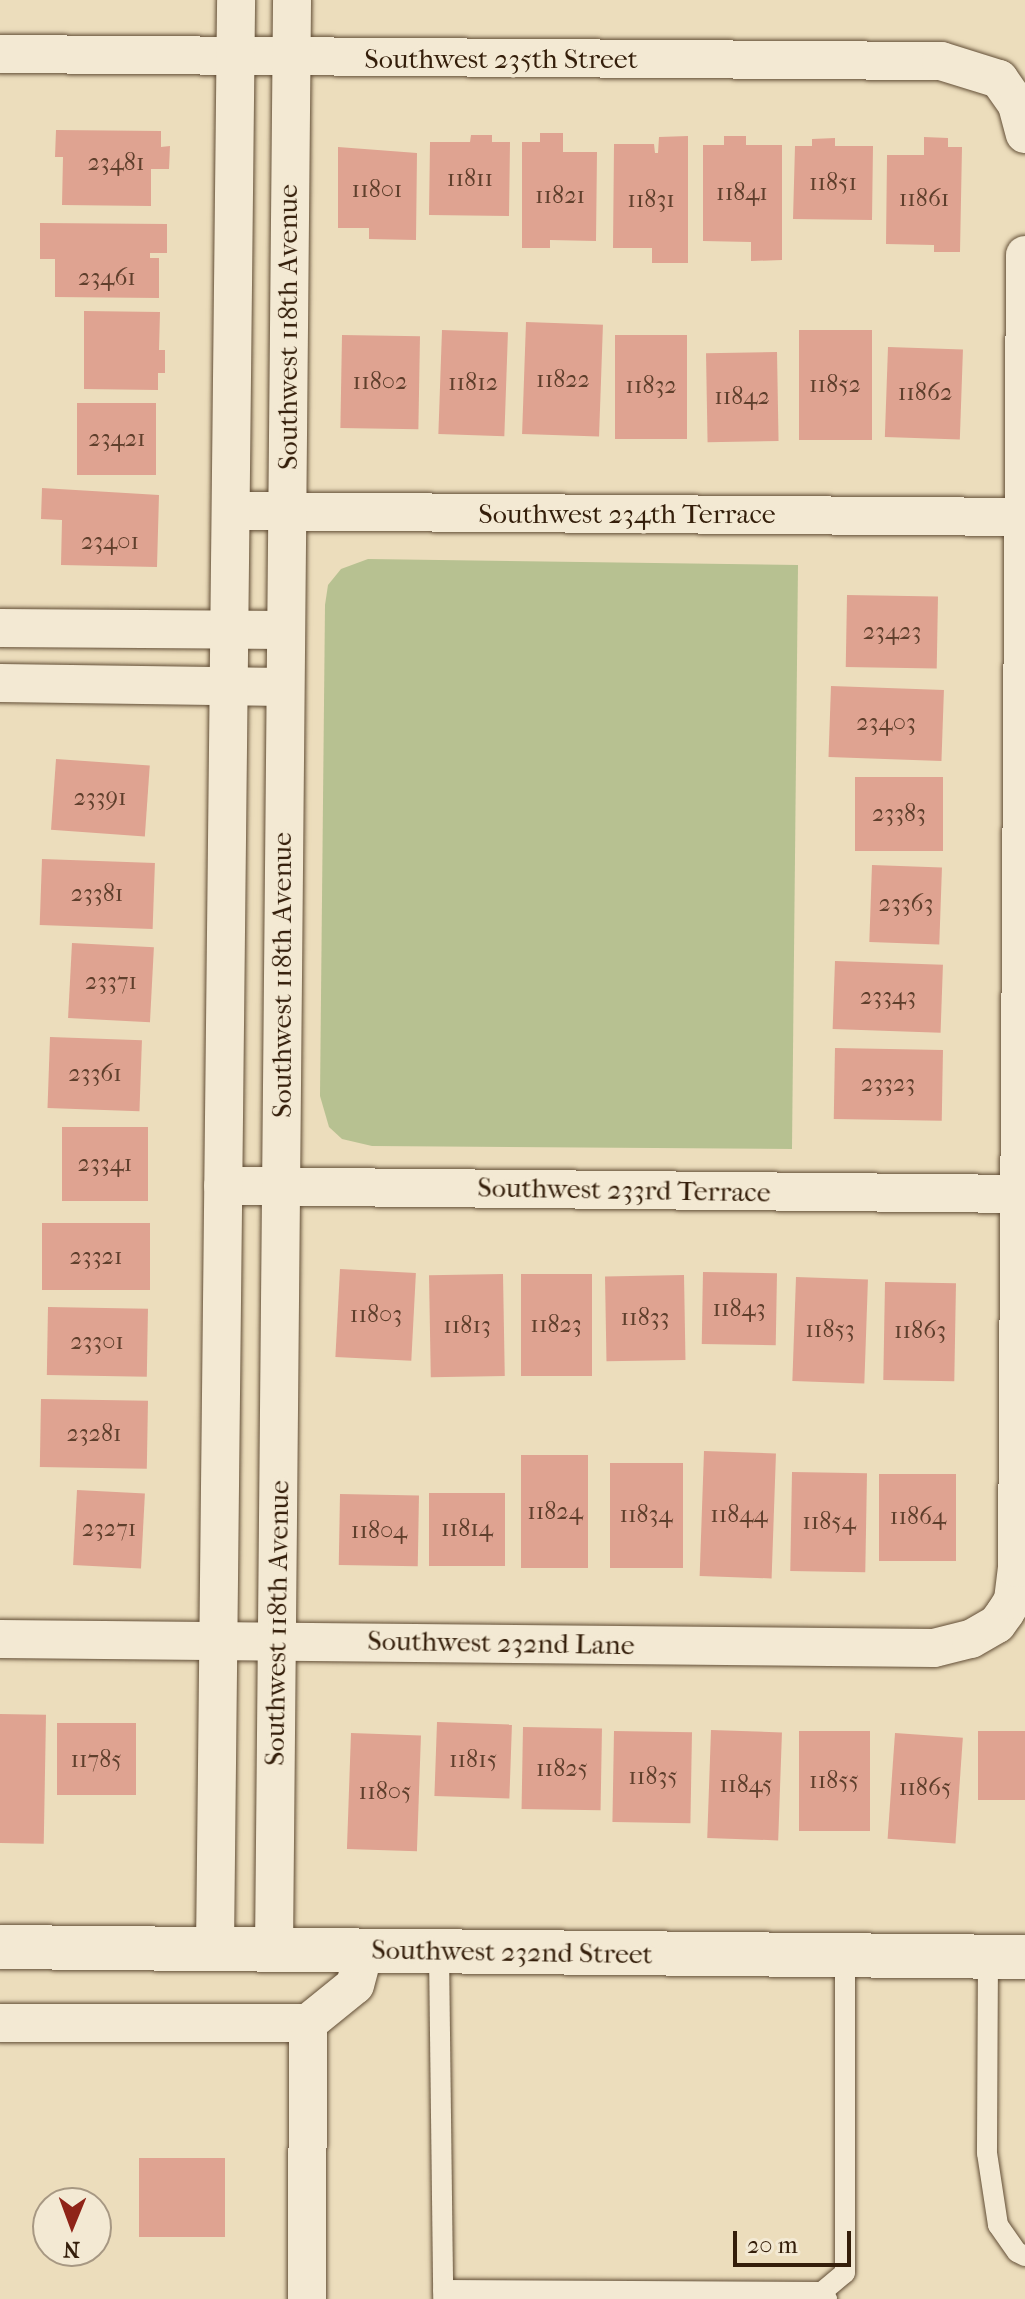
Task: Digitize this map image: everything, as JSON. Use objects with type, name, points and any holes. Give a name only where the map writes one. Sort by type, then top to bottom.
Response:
[{"type":"street","name":"Southwest 118th Avenue","points":[[215,1949],[236,0]]},
{"type":"street","name":"Southwest 118th Avenue","points":[[274,1950],[292,0]]},
{"type":"street","name":"Southwest 235th Street","points":[[0,54],[941,61],[999,79],[1017,105],[1025,134]]},
{"type":"street","points":[[1022,1194],[1025,255]]},
{"type":"street","name":"Southwest 234th Terrace","points":[[231,511],[1024,517]]},
{"type":"street","points":[[0,628],[285,630]]},
{"type":"street","points":[[0,683],[284,687]]},
{"type":"street","name":"Southwest 233rd Terrace","points":[[223,1186],[1022,1194]]},
{"type":"street","name":"Southwest 232nd Lane","points":[[0,1639],[934,1648],[971,1639],[997,1624],[1013,1600],[1017,1583],[1022,1194]]},
{"type":"street","name":"Southwest 232nd Street","points":[[0,1947],[1006,1956]]},
{"type":"street","points":[[0,2023],[308,2023],[355,1985],[364,1951]]},
{"type":"street","points":[[307,2299],[308,2023]]},
{"type":"lane","points":[[439,1952],[443,2295],[824,2296],[845,2273],[845,1955]]},
{"type":"lane","points":[[1006,1956],[987,2153],[998,2225],[1017,2252],[1025,2256]]},
{"type":"green space","points":[[368,559],[798,565],[792,1149],[372,1146],[342,1139],[329,1127],[320,1096],[325,605],[328,585],[341,569]]},
{"type":"building","points":[[56,130],[161,131],[161,147],[170,146],[169,169],[151,169],[151,206],[62,205],[63,157],[55,157]]},
{"type":"building","points":[[540,133],[563,133],[563,152],[597,152],[596,241],[550,240],[550,248],[522,248],[522,142],[540,142]]},
{"type":"building","points":[[471,135],[492,135],[492,142],[510,142],[509,216],[429,215],[430,142],[470,142]]},
{"type":"building","points":[[688,136],[688,263],[652,263],[652,248],[613,248],[614,144],[654,144],[655,153],[658,153],[659,137]]},
{"type":"building","points":[[724,136],[746,136],[746,145],[782,145],[782,260],[751,261],[751,242],[703,241],[703,145],[724,145]]},
{"type":"building","points":[[924,137],[948,138],[948,147],[962,147],[960,252],[934,252],[934,245],[886,244],[887,155],[924,155]]},
{"type":"building","points":[[835,138],[835,146],[873,146],[872,220],[793,219],[795,146],[812,146],[812,139]]},
{"type":"building","points":[[338,147],[417,153],[416,240],[369,239],[369,228],[338,228]]},
{"type":"building","points":[[40,223],[167,224],[167,253],[150,253],[150,258],[159,258],[159,298],[55,297],[55,259],[40,259]]},
{"type":"building","points":[[84,311],[160,312],[159,350],[165,350],[165,373],[158,373],[158,390],[84,389]]},
{"type":"building","points":[[526,322],[603,325],[599,437],[522,434]]},
{"type":"building","points":[[442,330],[508,332],[504,436],[438,434]]},
{"type":"building","points":[[799,330],[872,330],[872,440],[799,440]]},
{"type":"building","points":[[342,335],[420,336],[418,429],[340,428]]},
{"type":"building","points":[[615,335],[687,335],[687,439],[615,439]]},
{"type":"building","points":[[888,347],[963,350],[960,440],[885,437]]},
{"type":"building","points":[[777,352],[779,441],[708,442],[706,353]]},
{"type":"building","points":[[77,403],[156,403],[156,475],[77,475]]},
{"type":"building","points":[[42,488],[159,495],[157,567],[61,565],[62,520],[41,519]]},
{"type":"building","points":[[847,595],[938,597],[937,669],[846,667]]},
{"type":"building","points":[[831,686],[944,690],[941,761],[829,757]]},
{"type":"building","points":[[56,759],[150,766],[145,836],[51,830]]},
{"type":"building","points":[[855,777],[943,777],[943,851],[855,851]]},
{"type":"building","points":[[42,859],[155,863],[153,929],[40,925]]},
{"type":"building","points":[[872,865],[942,867],[939,944],[869,942]]},
{"type":"building","points":[[72,943],[154,947],[150,1022],[68,1018]]},
{"type":"building","points":[[835,961],[943,965],[941,1033],[833,1029]]},
{"type":"building","points":[[50,1037],[142,1040],[139,1111],[48,1108]]},
{"type":"building","points":[[835,1048],[943,1050],[942,1121],[834,1119]]},
{"type":"building","points":[[62,1127],[148,1127],[148,1201],[62,1201]]},
{"type":"building","points":[[42,1223],[150,1223],[150,1290],[42,1290]]},
{"type":"building","points":[[340,1269],[416,1273],[411,1361],[335,1357]]},
{"type":"building","points":[[703,1272],[777,1273],[776,1345],[702,1344]]},
{"type":"building","points":[[503,1274],[505,1376],[431,1377],[429,1275]]},
{"type":"building","points":[[521,1274],[592,1274],[592,1376],[521,1376]]},
{"type":"building","points":[[684,1275],[685,1360],[606,1361],[605,1276]]},
{"type":"building","points":[[796,1277],[868,1280],[864,1383],[792,1381]]},
{"type":"building","points":[[885,1282],[956,1283],[954,1381],[883,1380]]},
{"type":"building","points":[[48,1307],[148,1309],[147,1377],[47,1375]]},
{"type":"building","points":[[41,1399],[148,1401],[147,1469],[40,1467]]},
{"type":"building","points":[[704,1451],[776,1454],[772,1578],[700,1576]]},
{"type":"building","points":[[521,1455],[588,1455],[588,1568],[521,1568]]},
{"type":"building","points":[[610,1463],[683,1463],[683,1568],[610,1568]]},
{"type":"building","points":[[792,1472],[867,1473],[865,1572],[790,1571]]},
{"type":"building","points":[[879,1474],[956,1474],[956,1561],[879,1561]]},
{"type":"building","points":[[77,1490],[145,1494],[141,1568],[73,1565]]},
{"type":"building","points":[[429,1493],[505,1493],[505,1566],[429,1566]]},
{"type":"building","points":[[340,1494],[419,1495],[418,1566],[339,1565]]},
{"type":"building","points":[[0,1714],[46,1715],[44,1844],[0,1843]]},
{"type":"building","points":[[437,1722],[512,1725],[509,1799],[434,1796]]},
{"type":"building","points":[[57,1723],[136,1723],[136,1795],[57,1795]]},
{"type":"building","points":[[523,1727],[602,1728],[601,1810],[522,1809]]},
{"type":"building","points":[[711,1730],[782,1732],[778,1840],[707,1838]]},
{"type":"building","points":[[614,1731],[692,1732],[690,1823],[612,1822]]},
{"type":"building","points":[[799,1731],[870,1731],[870,1831],[799,1831]]},
{"type":"building","points":[[978,1731],[1025,1731],[1025,1800],[978,1800]]},
{"type":"building","points":[[351,1733],[421,1735],[417,1851],[347,1849]]},
{"type":"building","points":[[895,1733],[963,1738],[955,1843],[888,1839]]},
{"type":"building","points":[[139,2158],[225,2158],[225,2237],[139,2237]]}]
